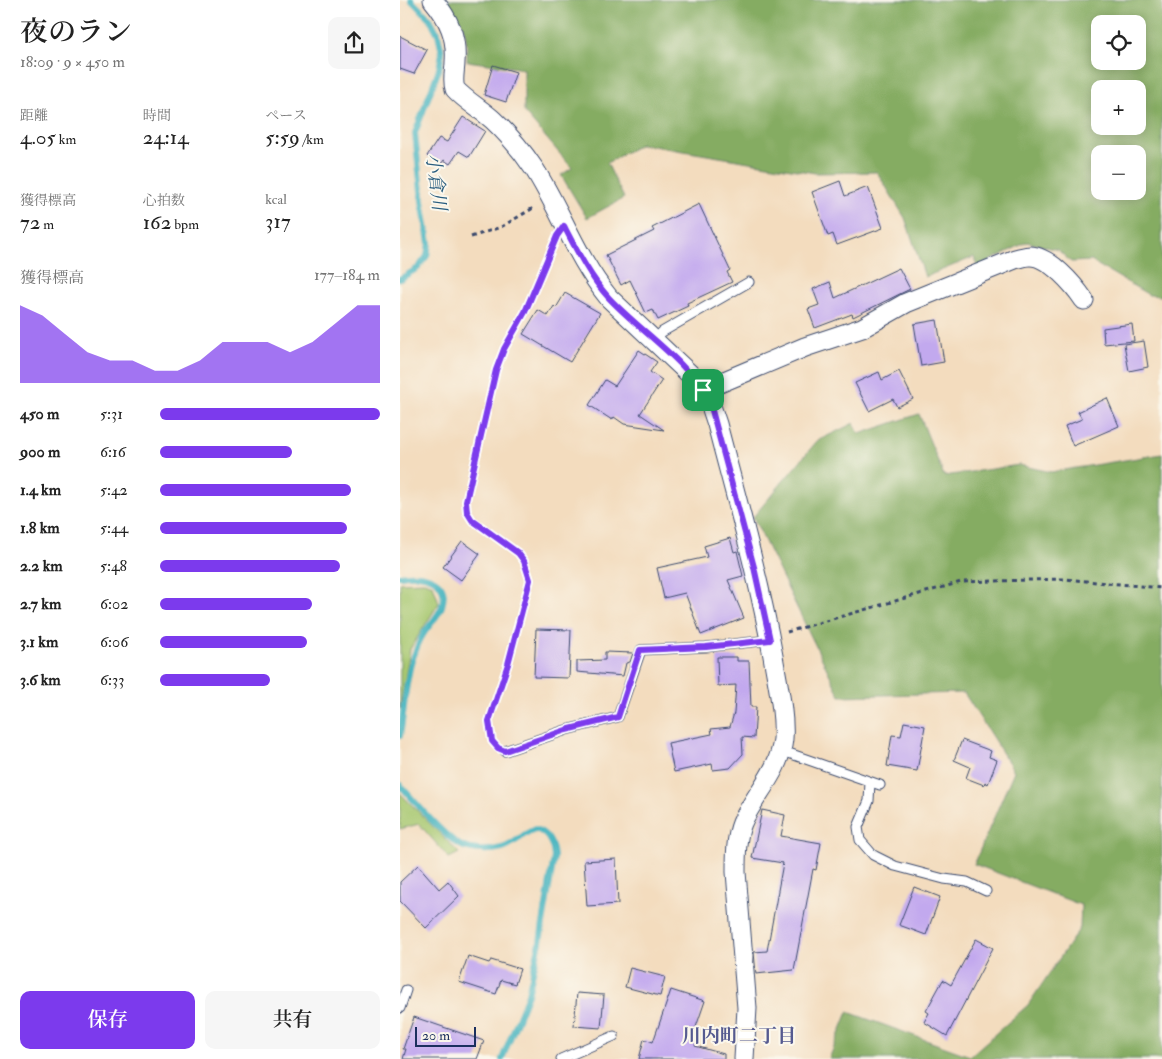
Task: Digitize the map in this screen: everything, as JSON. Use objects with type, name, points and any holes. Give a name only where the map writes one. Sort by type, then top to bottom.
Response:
[{"type":"street","points":[[433,0],[442,11],[454,33],[456,44],[453,82],[455,89],[492,120],[534,169],[585,266],[597,283],[609,298],[684,368],[703,390],[710,403],[717,424],[754,567],[776,636],[783,739],[773,769],[741,825],[736,853],[747,1008],[744,1059]]},
{"type":"street","points":[[703,390],[805,347],[862,328],[906,304],[1015,259],[1030,256],[1041,258],[1075,287],[1084,300]]},
{"type":"lane","points":[[654,340],[662,332],[749,282]]},
{"type":"lane","points":[[505,751],[566,730],[618,717],[640,650],[706,647],[776,636]]},
{"type":"lane","points":[[780,750],[880,785]]},
{"type":"lane","points":[[870,782],[869,801],[858,827],[860,840],[872,855],[895,866],[944,879],[966,882],[986,891]]},
{"type":"lane","points":[[400,1008],[406,990]]},
{"type":"lane","points":[[561,1059],[614,1036]]},
{"type":"path","points":[[471,237],[501,227],[550,198]]},
{"type":"path","points":[[505,751],[498,748],[492,741],[489,721],[508,664],[530,580],[524,561],[518,553],[472,520],[467,512],[466,501],[496,370],[504,349],[525,312],[557,236],[564,226]]},
{"type":"path","points":[[776,636],[961,582],[1064,579],[1162,588]]},
{"type":"green space","points":[[445,0],[1162,0],[1162,296],[1149,295],[1091,261],[1071,262],[1058,250],[1027,242],[977,267],[974,257],[925,277],[905,218],[877,172],[815,173],[641,144],[607,163],[624,198],[587,218],[561,175],[572,168],[524,112],[524,69],[467,61],[465,34],[461,22]]},
{"type":"green space","points":[[919,414],[944,476],[1019,465],[1051,472],[1162,454],[1162,1059],[829,1059],[848,1012],[970,1056],[1028,1005],[1080,928],[1081,905],[974,864],[1014,771],[964,693],[840,696],[753,517],[817,441],[854,423],[859,434]]},
{"type":"green space","points":[[424,582],[433,585],[439,603],[410,649],[400,709],[400,583]]},
{"type":"green space","points":[[400,793],[459,853],[449,858],[419,824],[400,829]]},
{"type":"building","points":[[400,36],[427,50],[414,74],[400,69]]},
{"type":"building","points":[[493,65],[516,72],[506,102],[484,95]]},
{"type":"building","points":[[463,117],[485,131],[469,157],[459,151],[450,164],[444,160],[441,164],[427,156],[439,138],[447,142]]},
{"type":"building","points":[[840,181],[845,196],[868,187],[883,228],[837,245],[833,234],[828,236],[812,192]]},
{"type":"building","points":[[699,204],[730,270],[727,272],[732,282],[687,303],[688,306],[658,320],[653,310],[646,313],[630,280],[621,285],[606,255],[654,231],[652,228]]},
{"type":"building","points":[[899,268],[910,289],[853,317],[852,314],[815,328],[808,309],[819,305],[813,289],[830,282],[835,298]]},
{"type":"building","points":[[565,293],[600,313],[570,362],[523,334],[538,310],[548,316],[554,306],[556,308]]},
{"type":"building","points":[[937,320],[944,362],[921,366],[914,324]]},
{"type":"building","points":[[1132,324],[1134,341],[1104,344],[1103,328]]},
{"type":"building","points":[[1144,341],[1148,367],[1129,371],[1124,344]]},
{"type":"building","points":[[639,350],[657,362],[650,372],[662,380],[640,414],[664,430],[624,424],[614,417],[612,420],[589,405],[605,380],[615,386]]},
{"type":"building","points":[[899,371],[913,399],[897,407],[893,399],[869,411],[855,383],[879,372],[882,380]]},
{"type":"building","points":[[1107,398],[1119,426],[1073,446],[1065,426],[1082,419],[1078,412]]},
{"type":"building","points":[[730,538],[734,552],[737,551],[743,576],[728,580],[744,618],[701,635],[685,593],[664,598],[657,568],[707,557],[704,546]]},
{"type":"building","points":[[462,541],[480,554],[461,580],[443,567]]},
{"type":"building","points":[[536,629],[571,630],[569,678],[534,677]]},
{"type":"building","points":[[605,652],[633,653],[630,662],[626,663],[623,676],[577,672],[577,661],[605,660]]},
{"type":"building","points":[[717,657],[737,657],[737,661],[749,661],[751,707],[756,707],[754,738],[742,737],[743,754],[730,768],[713,770],[712,764],[674,772],[668,743],[712,734],[711,729],[730,727],[734,713],[736,685],[718,686]]},
{"type":"building","points":[[904,722],[925,726],[917,771],[887,766],[892,735],[901,736]]},
{"type":"building","points":[[962,740],[991,751],[989,757],[997,760],[988,784],[985,782],[984,785],[966,778],[970,767],[954,760]]},
{"type":"building","points":[[762,810],[785,815],[781,836],[821,843],[816,870],[813,869],[794,970],[756,974],[754,952],[767,951],[783,863],[752,858]]},
{"type":"building","points":[[616,859],[618,904],[587,906],[584,861]]},
{"type":"building","points":[[418,865],[439,889],[448,881],[459,896],[426,928],[400,901],[400,882]]},
{"type":"building","points":[[914,887],[940,897],[926,935],[899,925]]},
{"type":"building","points":[[976,939],[993,948],[947,1036],[924,1022],[929,1013],[926,1011],[943,980],[951,985]]},
{"type":"building","points":[[468,956],[489,963],[491,960],[520,969],[515,984],[501,980],[496,994],[459,982]]},
{"type":"building","points":[[630,968],[665,977],[660,996],[625,987]]},
{"type":"building","points":[[671,990],[705,1001],[695,1030],[699,1032],[695,1046],[724,1054],[724,1059],[639,1059],[644,1039],[653,1042]]},
{"type":"building","points":[[577,993],[604,995],[601,1028],[574,1026]]},
{"type":"building","points":[[414,1017],[484,1041],[477,1059],[403,1059],[406,1049],[403,1049]]},
{"type":"waterway","name":"小倉川","points":[[400,279],[418,268],[427,256],[429,243],[422,201],[415,133],[439,69],[442,53],[438,34],[430,19],[411,0]]},
{"type":"waterway","name":"小倉川","points":[[400,576],[417,575],[432,579],[438,583],[444,596],[441,610],[421,638],[411,664],[400,736]]},
{"type":"waterway","points":[[400,785],[439,828],[456,843],[464,847],[483,850],[502,848],[535,829],[543,833],[551,843],[554,857],[540,942],[528,994],[502,1059]]},
{"type":"district","name":"川内町二丁目","points":[[739,1036]]},
{"type":"route","points":[[564,226],[585,266],[609,298],[684,368],[703,390],[710,403],[717,424],[754,567],[770,640],[706,647],[640,650],[618,717],[566,730],[505,751],[498,748],[492,741],[489,721],[508,664],[530,580],[524,561],[518,553],[472,520],[467,512],[466,501],[496,370],[504,349],[525,312],[557,236],[564,226]]}]
